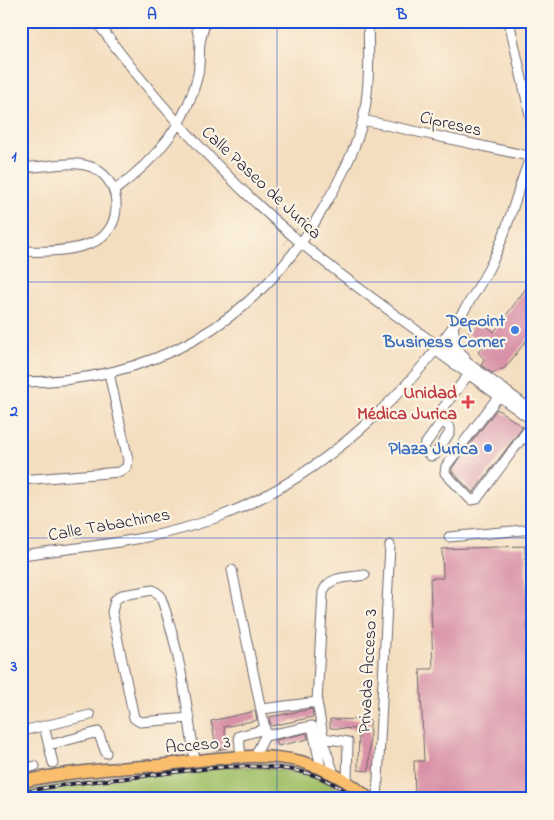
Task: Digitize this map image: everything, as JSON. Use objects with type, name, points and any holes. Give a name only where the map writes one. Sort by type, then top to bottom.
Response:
[{"type":"main road","name":"Acceso 3","points":[[21,782],[64,774],[255,756],[298,761],[321,768],[347,781],[369,799]]},
{"type":"street","name":"Calle Paseo de Jurica","points":[[96,21],[128,65],[178,125],[267,213],[302,244],[436,345],[478,371],[533,422]]},
{"type":"street","points":[[115,190],[142,170],[168,140],[178,125],[198,76],[200,42],[198,21]]},
{"type":"street","points":[[200,42],[206,21]]},
{"type":"street","points":[[21,382],[59,382],[109,373],[162,357],[208,334],[264,287],[302,244],[339,183],[363,120],[369,60],[368,21]]},
{"type":"street","points":[[509,21],[533,128]]},
{"type":"street","name":"Cipreses","points":[[363,120],[532,155]]},
{"type":"street","name":"Calle Tabachines","points":[[21,555],[142,539],[221,516],[271,492],[312,467],[368,423],[404,389],[453,324],[489,270],[532,155]]},
{"type":"street","points":[[21,167],[32,168],[78,164],[102,173],[110,180],[115,190],[116,208],[113,220],[106,232],[95,242],[58,250],[21,251]]},
{"type":"street","points":[[453,324],[457,349],[478,371]]},
{"type":"street","name":"Calle Paseo de Jurica","points":[[436,345],[468,375],[533,411]]},
{"type":"street","points":[[21,480],[120,472],[127,467],[128,460],[109,373]]},
{"type":"street","points":[[442,421],[440,412],[468,375]]},
{"type":"street","points":[[501,392],[446,466],[445,473],[471,500],[477,499],[533,422]]},
{"type":"street","points":[[523,437],[533,444]]},
{"type":"street","points":[[449,537],[533,529]]},
{"type":"street","name":"Privada Acceso 3","points":[[377,799],[390,545]]},
{"type":"street","points":[[232,570],[262,709],[265,733],[255,756]]},
{"type":"street","points":[[334,774],[324,738],[318,702],[323,592],[326,584],[333,580],[365,575]]},
{"type":"street","points":[[190,718],[140,722],[134,718],[112,612],[115,600],[122,595],[153,590],[160,595],[185,691],[190,718],[195,761]]},
{"type":"street","points":[[262,709],[318,702]]},
{"type":"street","points":[[21,731],[90,715]]},
{"type":"street","points":[[44,726],[53,763]]},
{"type":"street","points":[[241,758],[239,736],[312,726],[321,768]]},
{"type":"street","points":[[49,745],[98,732],[106,753]]},
{"type":"street","points":[[324,738],[348,742],[347,781]]},
{"type":"street","points":[[21,770],[35,766]]},
{"type":"path","points":[[289,250],[284,242],[314,210]]},
{"type":"green space","points":[[212,767],[268,768],[305,775],[339,788],[354,799],[21,799],[21,792],[60,784]]},
{"type":"building","name":"Depoint Business Corner","points":[[529,284],[533,288],[533,332],[505,368],[492,373],[481,365],[484,359],[478,352],[484,346],[467,333],[479,319],[494,332]]},
{"type":"building","name":"Plaza Jurica","points":[[497,409],[523,427],[473,493],[452,471],[452,468]]},
{"type":"building","points":[[525,546],[533,799],[415,799],[414,761],[424,761],[420,669],[433,669],[430,578],[443,578],[442,549]]},
{"type":"building","points":[[312,709],[313,717],[271,726],[269,717]]},
{"type":"building","points":[[255,711],[257,720],[224,727],[228,748],[217,750],[211,721]]},
{"type":"building","points":[[330,719],[370,720],[369,771],[358,770],[359,729],[330,728]]},
{"type":"building","points":[[307,733],[308,739],[278,746],[276,740]]},
{"type":"waterway","points":[[525,21],[533,46]]},
{"type":"railway","points":[[21,793],[60,785],[239,766],[285,769],[307,773],[334,784],[358,799]]},
{"type":"place","name":"Depoint Business Corner","points":[[515,330]]},
{"type":"place","name":"Unidad Médica Jurica","points":[[468,402]]},
{"type":"place","name":"Plaza Jurica","points":[[488,448]]}]
